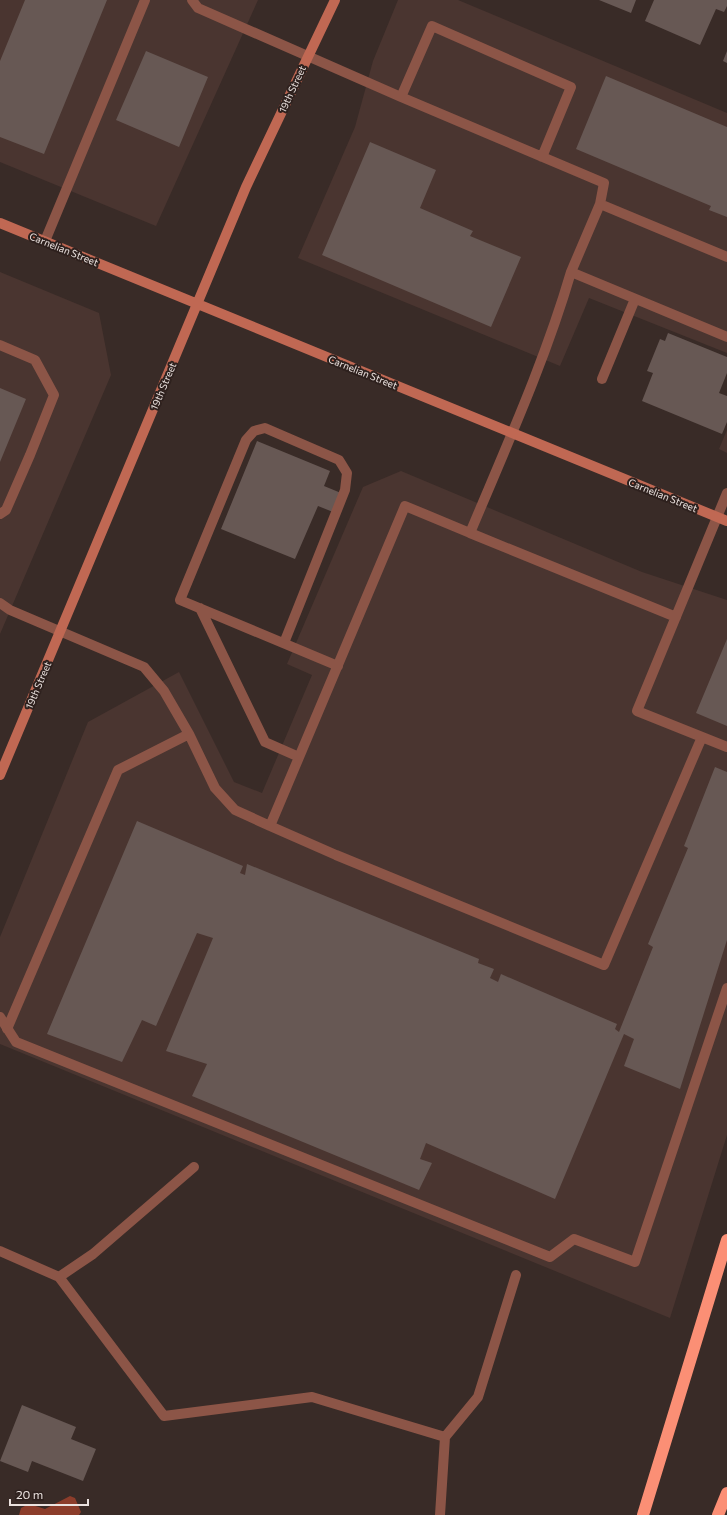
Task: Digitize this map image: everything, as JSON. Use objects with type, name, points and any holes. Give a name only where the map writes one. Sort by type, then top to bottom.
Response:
[{"type":"highway","points":[[643,1515],[727,1240]]},
{"type":"highway","points":[[718,1515],[727,1493]]},
{"type":"main road","name":"19th Street","points":[[0,775],[246,187],[334,0]]},
{"type":"main road","name":"Carnelian Street","points":[[0,223],[727,521]]},
{"type":"lane","points":[[45,241],[145,0]]},
{"type":"lane","points":[[192,0],[198,8],[401,97],[604,183],[600,204],[571,272],[559,312],[512,434],[470,533]]},
{"type":"lane","points":[[401,97],[432,26],[570,86],[542,157]]},
{"type":"lane","points":[[600,204],[727,257]]},
{"type":"lane","points":[[571,272],[727,337]]},
{"type":"lane","points":[[602,379],[635,299]]},
{"type":"lane","points":[[0,345],[35,360],[54,395],[6,510],[0,514]]},
{"type":"lane","points":[[284,643],[345,490],[346,473],[339,460],[265,428],[254,431],[246,440],[180,600],[338,666]]},
{"type":"lane","points":[[727,493],[716,516],[637,710],[727,747]]},
{"type":"lane","points":[[270,826],[405,506],[676,617]]},
{"type":"lane","points":[[0,603],[10,610],[144,667],[164,691],[216,788],[235,810],[343,857],[604,965],[702,737]]},
{"type":"lane","points":[[200,608],[266,742],[299,757]]},
{"type":"lane","points":[[7,1029],[118,770],[188,734]]},
{"type":"lane","points":[[0,1017],[16,1042],[550,1258],[574,1239],[635,1262],[727,988]]},
{"type":"lane","points":[[59,1277],[93,1254],[194,1167]]},
{"type":"lane","points":[[0,1251],[59,1277],[164,1416],[312,1397],[445,1437]]},
{"type":"lane","points":[[440,1515],[445,1437],[478,1397],[516,1275]]},
{"type":"shaded area","points":[[0,0],[258,0],[156,226],[0,162]]},
{"type":"shaded area","points":[[398,0],[458,0],[727,113],[727,353],[589,298],[560,366],[298,258],[355,127],[373,61]]},
{"type":"shaded area","points":[[0,272],[99,313],[111,375],[0,634]]},
{"type":"shaded area","points":[[727,430],[727,453],[719,449]]},
{"type":"shaded area","points":[[401,471],[642,572],[727,600],[727,1135],[670,1318],[0,1044],[0,937],[88,722],[179,672],[234,782],[262,793],[312,675],[287,664],[363,487]]},
{"type":"shaded area","points":[[70,1496],[75,1498],[81,1512],[79,1515],[19,1515],[21,1508],[29,1504],[45,1509]]},
{"type":"building","points":[[25,0],[107,0],[44,154],[0,137],[0,61]]},
{"type":"building","points":[[599,0],[636,0],[631,13]]},
{"type":"building","points":[[654,0],[727,0],[727,6],[724,12],[716,9],[700,45],[645,21]]},
{"type":"building","points":[[146,51],[208,77],[179,147],[116,120]]},
{"type":"building","points":[[727,51],[727,63],[723,61]]},
{"type":"building","points":[[606,76],[727,127],[727,217],[709,210],[711,206],[576,149]]},
{"type":"building","points":[[370,142],[436,170],[420,208],[473,231],[470,236],[521,257],[491,327],[322,255]]},
{"type":"building","points":[[668,333],[727,357],[727,373],[719,393],[727,396],[727,422],[722,434],[642,401],[653,373],[647,371],[660,339],[665,341]]},
{"type":"building","points":[[0,388],[26,399],[0,462]]},
{"type":"building","points":[[257,441],[330,471],[324,486],[341,493],[333,512],[318,506],[295,559],[221,529]]},
{"type":"building","points":[[727,639],[727,726],[696,713]]},
{"type":"building","points":[[715,767],[727,772],[727,940],[680,1089],[624,1066],[634,1039],[624,1034],[555,1199],[426,1143],[420,1159],[432,1163],[419,1190],[192,1096],[207,1064],[166,1051],[213,938],[197,933],[156,1026],[142,1020],[122,1062],[47,1034],[137,821],[243,866],[240,873],[245,875],[247,864],[479,959],[478,963],[494,969],[490,978],[498,982],[501,974],[617,1024],[615,1029],[619,1032],[653,947],[648,944],[688,848],[684,846]]},
{"type":"building","points":[[22,1405],[76,1427],[71,1439],[96,1449],[83,1481],[32,1461],[28,1472],[0,1461]]}]
